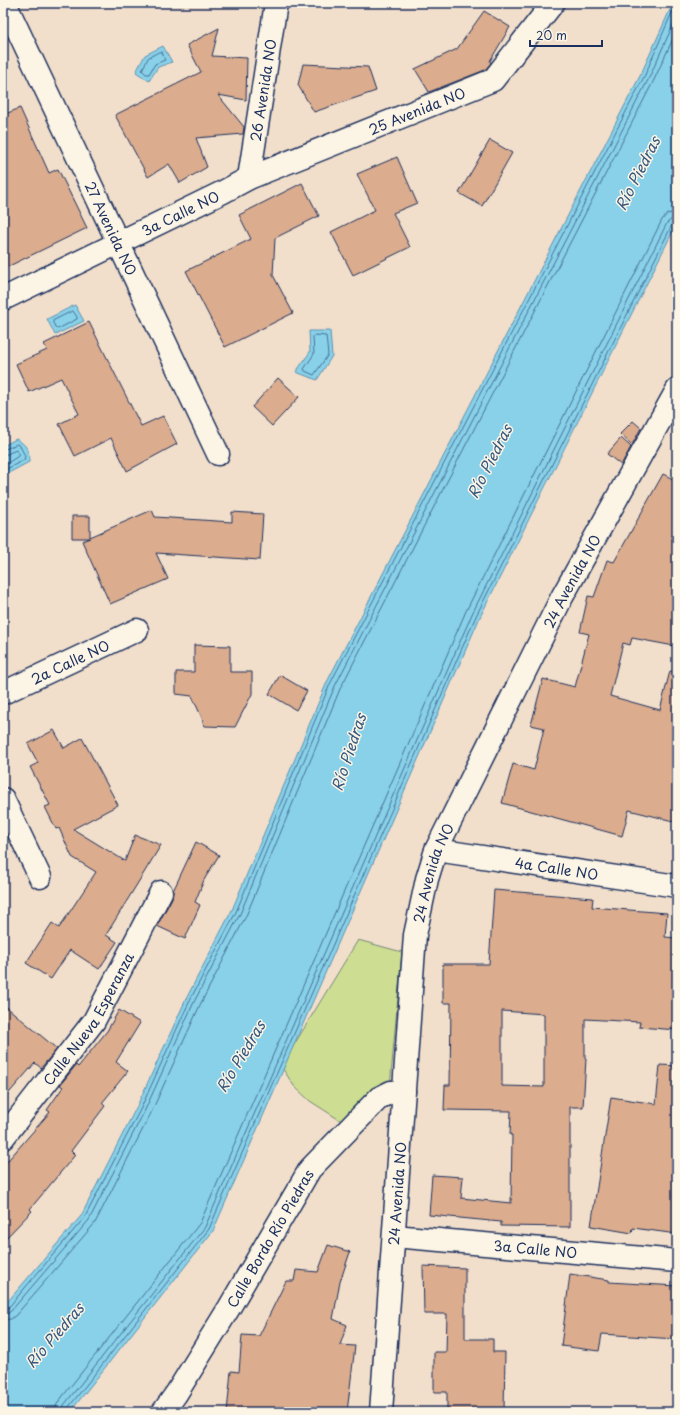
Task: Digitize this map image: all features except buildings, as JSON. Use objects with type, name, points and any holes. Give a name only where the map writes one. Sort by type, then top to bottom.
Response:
[{"type":"street","name":"27 Avenida NO","points":[[5,3],[218,454]]},
{"type":"street","name":"26 Avenida NO","points":[[249,178],[276,3]]},
{"type":"street","name":"25 Avenida NO","points":[[249,178],[493,80],[554,3]]},
{"type":"street","name":"3a Calle NO","points":[[3,299],[249,178]]},
{"type":"street","name":"24 Avenida NO","points":[[381,1412],[416,935],[427,879],[436,850],[562,597],[677,390]]},
{"type":"street","name":"2a Calle NO","points":[[3,692],[137,630]]},
{"type":"street","points":[[3,799],[40,877]]},
{"type":"street","name":"4a Calle NO","points":[[436,850],[677,886]]},
{"type":"street","name":"Calle Nueva Esperanza","points":[[3,1138],[94,1021],[161,892]]},
{"type":"street","name":"Calle Bordo Río Piedras","points":[[163,1412],[176,1394],[229,1308],[310,1170],[379,1098],[390,1092],[404,1092]]},
{"type":"street","name":"3a Calle NO","points":[[394,1236],[677,1261]]},
{"type":"green space","points":[[358,940],[402,952],[390,1086],[346,1124],[310,1101],[294,1086],[281,1066]]},
{"type":"water","name":"Río Piedras","points":[[673,3],[677,3],[677,223],[480,617],[213,1231],[70,1412],[3,1412],[3,1307],[81,1216],[137,1106],[186,999],[232,910],[327,682],[641,74]]},
{"type":"water","points":[[163,46],[172,62],[158,67],[149,81],[136,72],[145,55]]},
{"type":"water","points":[[75,305],[84,321],[55,335],[47,319]]},
{"type":"water","points":[[309,331],[330,331],[332,356],[317,380],[296,372],[310,352]]},
{"type":"water","points":[[16,439],[27,448],[29,462],[3,476],[3,446]]}]
